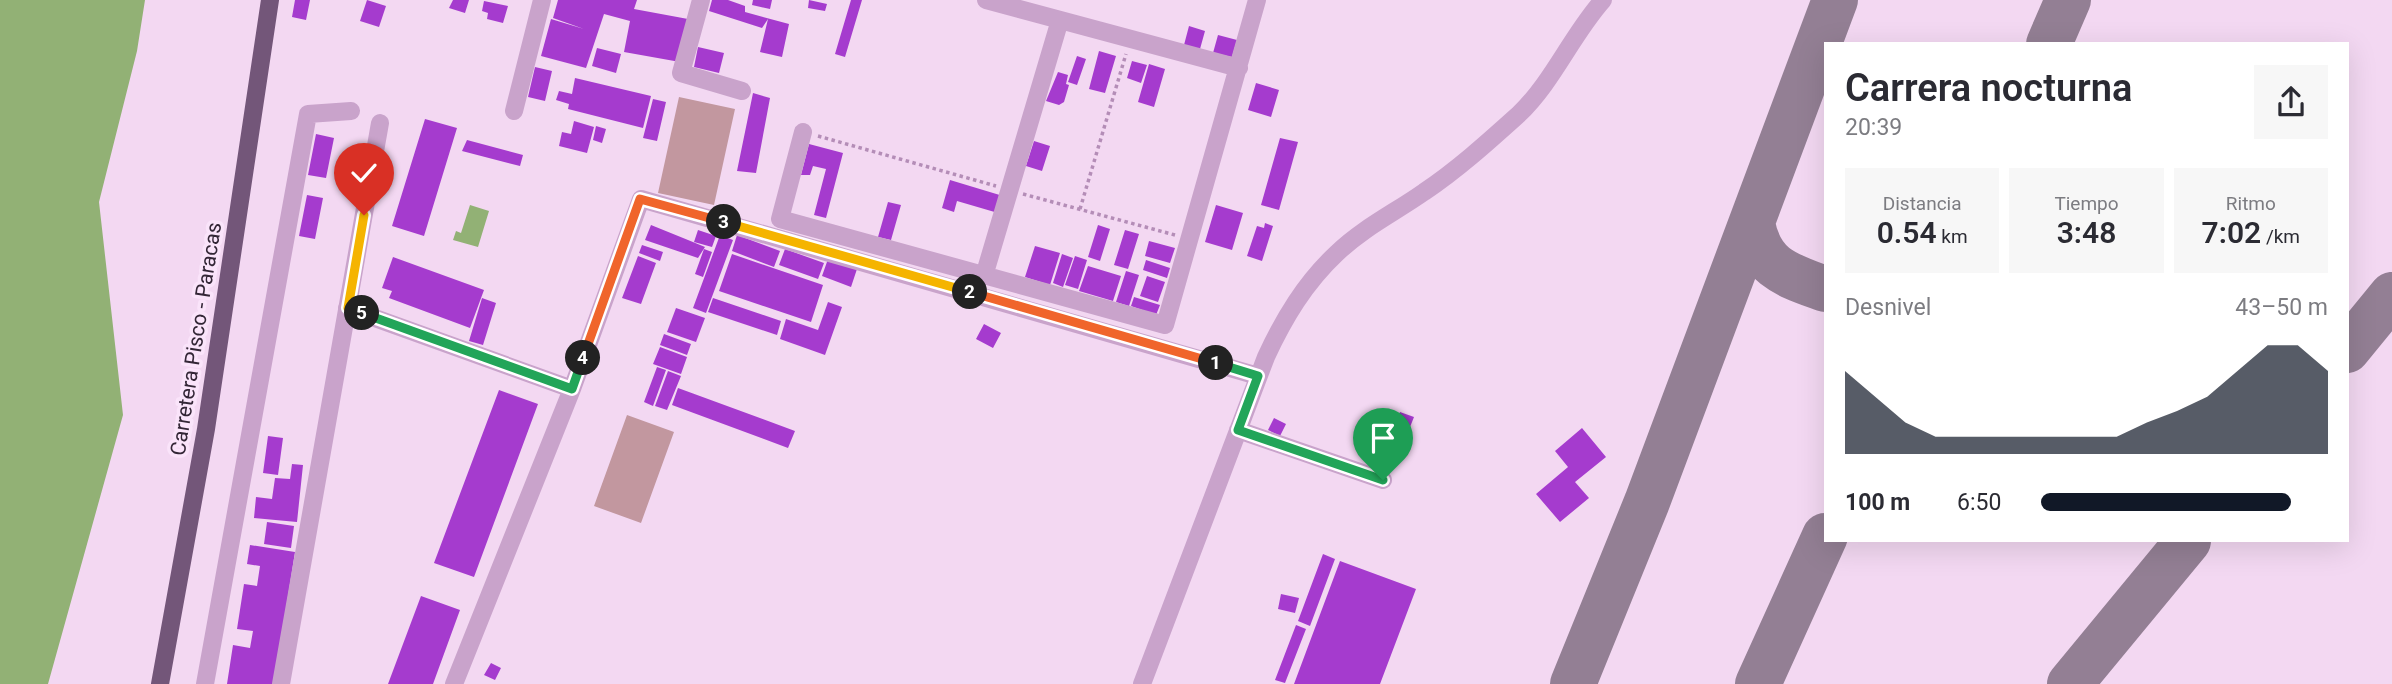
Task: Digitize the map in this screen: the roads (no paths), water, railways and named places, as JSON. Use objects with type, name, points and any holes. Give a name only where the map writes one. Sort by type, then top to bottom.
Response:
[{"type":"main road","name":"Carretera Pisco - Paracas","points":[[160,684],[206,429],[270,0]]},
{"type":"street","points":[[514,111],[542,0]]},
{"type":"street","points":[[701,0],[681,73],[743,90]]},
{"type":"street","points":[[986,0],[1239,68]]},
{"type":"street","points":[[803,132],[780,219],[1165,325],[1257,0]]},
{"type":"street","points":[[1142,684],[1258,376],[1284,318],[1301,293],[1336,253],[1385,215],[1424,192],[1520,113],[1540,91],[1571,41],[1603,0]]},
{"type":"street","points":[[984,276],[1060,20]]},
{"type":"street","points":[[205,684],[308,114],[351,111]]},
{"type":"street","points":[[281,684],[380,122]]},
{"type":"street","points":[[454,684],[572,389],[640,199],[1258,376]]},
{"type":"street","points":[[348,308],[572,389]]},
{"type":"street","points":[[1238,430],[1383,480]]}]
